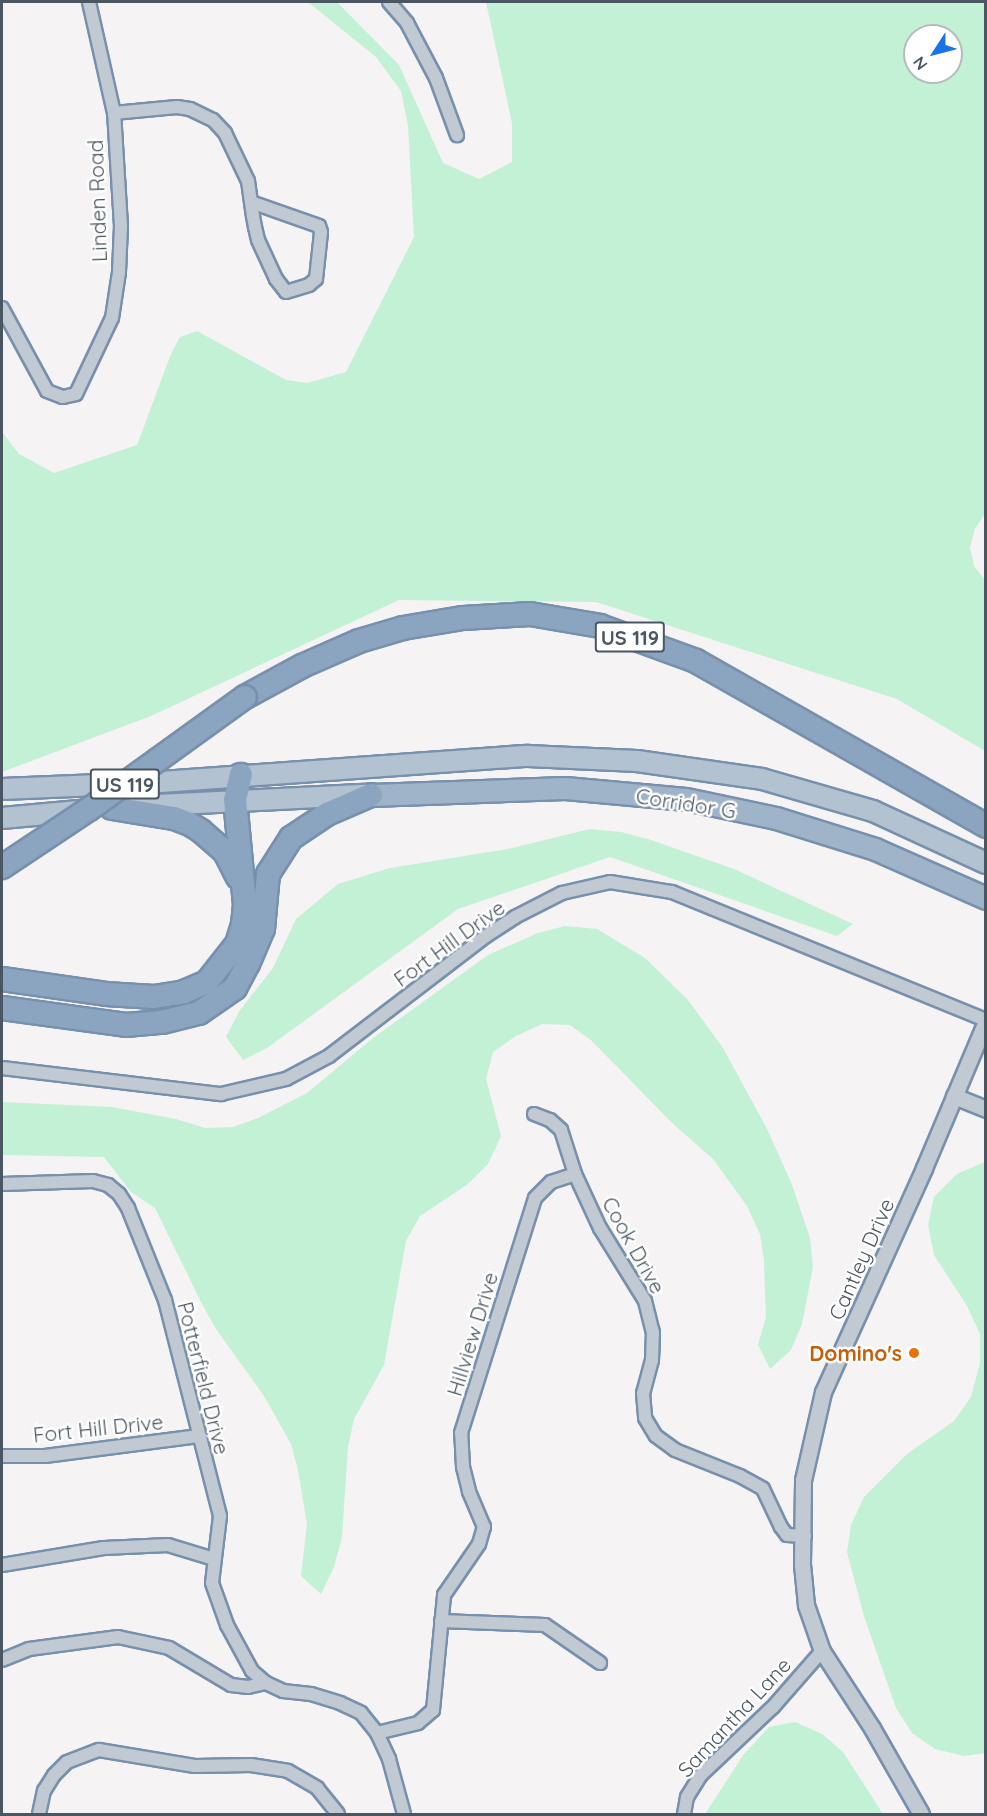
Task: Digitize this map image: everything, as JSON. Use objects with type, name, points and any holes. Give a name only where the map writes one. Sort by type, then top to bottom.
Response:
[{"type":"highway","name":"US 119","points":[[2,867],[98,803],[245,697],[302,666],[359,642],[403,628],[463,618],[530,614],[600,626],[696,661],[986,826]]},
{"type":"highway","points":[[2,979],[130,996],[154,997],[184,992],[207,982],[237,944],[243,924],[241,775]]},
{"type":"highway","name":"Corridor G","points":[[371,795],[565,788],[686,799],[776,819],[875,849],[986,898]]},
{"type":"highway","points":[[2,1008],[126,1025],[162,1022],[199,1013],[235,988],[248,964],[263,929],[268,874],[279,853],[291,838],[311,823],[371,795]]},
{"type":"highway","points":[[242,800],[257,899],[256,926],[248,964]]},
{"type":"highway","points":[[111,808],[174,818],[201,831],[225,852],[243,889]]},
{"type":"highway","points":[[956,885],[986,903]]},
{"type":"main road","points":[[2,789],[147,783],[528,756],[637,761],[762,779],[862,808],[986,863]]},
{"type":"main road","points":[[2,818],[111,808],[371,795]]},
{"type":"street","name":"Linden Road","points":[[2,308],[47,392],[63,397],[76,394],[112,318],[119,272],[121,226],[114,113],[89,2]]},
{"type":"street","points":[[389,2],[407,24],[436,78],[457,135]]},
{"type":"street","points":[[114,113],[177,107],[207,116],[225,133],[248,181],[251,202],[258,240],[276,279],[286,292],[309,285],[316,279],[321,232],[319,226],[251,202]]},
{"type":"street","name":"Fort Hill Drive","points":[[2,1068],[221,1094],[286,1079],[329,1056],[486,936],[515,917],[562,893],[610,882],[672,892],[986,1020]]},
{"type":"street","name":"Cantley Drive","points":[[921,1815],[872,1728],[822,1651],[806,1605],[802,1564],[805,1536],[803,1480],[823,1392],[848,1340],[986,1020]]},
{"type":"street","points":[[954,1096],[986,1109]]},
{"type":"street","name":"Cook Drive","points":[[534,1114],[550,1120],[561,1130],[575,1173],[600,1228],[645,1301],[653,1332],[652,1360],[644,1393],[645,1418],[656,1436],[675,1450],[740,1476],[763,1489],[780,1527],[787,1535],[805,1536]]},
{"type":"street","name":"Hillview Drive","points":[[441,1621],[444,1594],[479,1544],[484,1527],[469,1491],[463,1467],[461,1433],[535,1198],[551,1182],[575,1173]]},
{"type":"street","name":"Potterfield Drive","points":[[2,1184],[93,1181],[108,1185],[119,1194],[128,1208],[165,1300],[220,1516],[219,1541],[214,1559],[212,1583],[227,1625],[252,1671],[266,1683]]},
{"type":"street","name":"Fort Hill Drive","points":[[2,1456],[45,1456],[199,1436]]},
{"type":"street","points":[[2,1565],[104,1548],[168,1545],[214,1559]]},
{"type":"street","points":[[377,1733],[418,1723],[433,1710],[441,1621],[545,1625],[600,1663]]},
{"type":"street","points":[[2,1660],[29,1649],[118,1637],[169,1648],[231,1685],[248,1687],[266,1683],[283,1691],[311,1694],[361,1713],[377,1733],[389,1759],[404,1815]]},
{"type":"street","name":"Samantha Lane","points":[[684,1815],[687,1797],[701,1775],[773,1707],[822,1651]]},
{"type":"street","points":[[39,1815],[44,1791],[54,1775],[67,1762],[99,1750],[195,1766],[250,1765],[288,1771],[317,1788],[338,1815]]},
{"type":"green space","points":[[308,2],[337,2],[399,65],[443,163],[479,179],[512,162],[512,123],[486,2],[985,2],[986,512],[975,529],[970,547],[974,566],[985,580],[985,751],[897,699],[596,602],[399,600],[151,716],[2,772],[2,432],[19,454],[54,473],[137,445],[171,354],[180,337],[197,331],[286,380],[307,383],[346,372],[414,237],[408,125],[401,91],[376,57]]},
{"type":"green space","points":[[590,829],[621,832],[648,839],[734,869],[853,924],[837,936],[610,857],[458,909],[267,1048],[243,1060],[226,1037],[240,1010],[273,968],[296,919],[338,884],[390,868],[508,849]]},
{"type":"green space","points":[[565,926],[597,929],[645,958],[688,1000],[723,1048],[766,1127],[791,1182],[810,1238],[813,1267],[802,1324],[791,1350],[770,1369],[758,1345],[766,1317],[764,1260],[760,1234],[747,1206],[713,1159],[671,1122],[592,1041],[570,1025],[542,1024],[516,1036],[493,1052],[486,1079],[501,1136],[488,1164],[468,1184],[420,1216],[406,1241],[384,1365],[354,1419],[348,1447],[342,1537],[334,1567],[321,1594],[301,1576],[307,1524],[291,1444],[264,1396],[216,1329],[155,1208],[131,1192],[104,1157],[2,1155],[2,1102],[112,1107],[176,1119],[205,1128],[233,1127],[258,1118],[307,1093],[373,1038],[488,955],[538,933]]},
{"type":"green space","points":[[985,1162],[986,1753],[964,1756],[935,1749],[912,1733],[896,1708],[864,1616],[847,1552],[851,1525],[864,1497],[907,1454],[954,1421],[971,1397],[980,1363],[980,1334],[967,1306],[934,1255],[928,1225],[934,1197],[957,1174]]},
{"type":"green space","points":[[795,1722],[822,1734],[843,1752],[883,1814],[705,1814],[744,1754],[769,1727]]},
{"type":"place","name":"Domino's","points":[[914,1353]]}]
